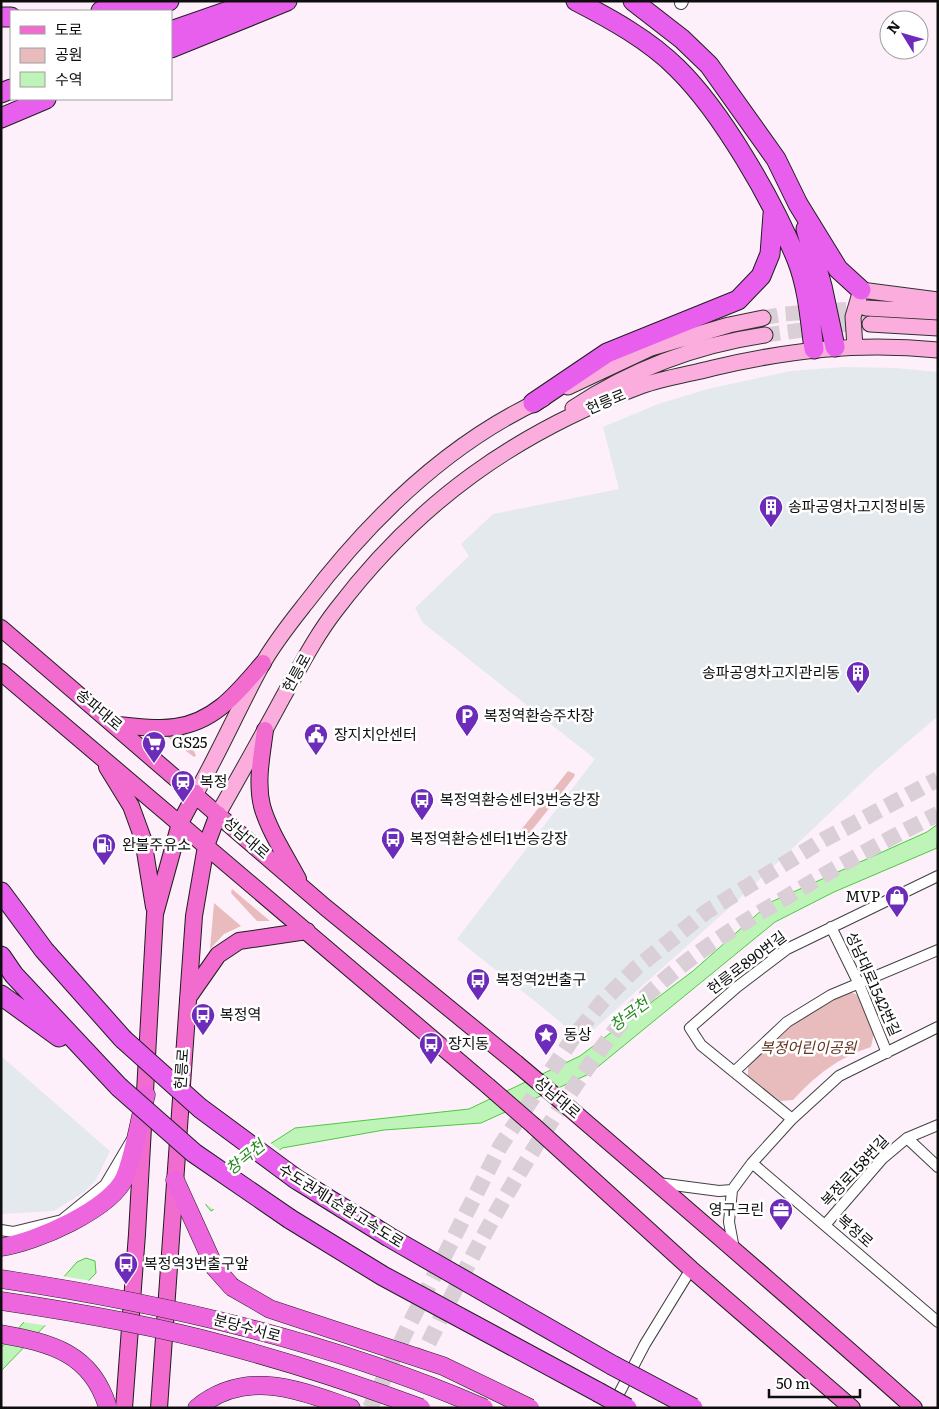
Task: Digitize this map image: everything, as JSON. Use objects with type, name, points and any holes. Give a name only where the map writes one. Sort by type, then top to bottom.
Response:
[{"type":"highway","points":[[108,10],[169,1]]},
{"type":"highway","points":[[172,31],[257,1]]},
{"type":"highway","points":[[172,48],[288,1]]},
{"type":"highway","points":[[576,1],[628,31],[677,68],[701,97],[734,143],[773,212],[797,261],[807,295],[814,349]]},
{"type":"highway","points":[[633,1],[682,38],[709,65],[776,159],[798,204],[838,269],[863,299]]},
{"type":"highway","points":[[1,118],[44,100]]},
{"type":"highway","points":[[798,204],[822,286],[835,346]]},
{"type":"highway","points":[[533,403],[607,353],[738,300],[761,276],[770,254],[773,212]]},
{"type":"highway","name":"수도권제1순환고속도로","points":[[1,892],[44,950],[124,1039],[200,1108],[296,1179],[388,1237],[612,1365],[694,1408]]},
{"type":"highway","points":[[1,956],[14,975],[88,1057],[194,1153],[290,1219],[383,1276],[627,1408]]},
{"type":"highway","points":[[1,995],[88,1057]]},
{"type":"highway","points":[[1,1248],[15,1246],[50,1233],[75,1220],[113,1192],[125,1178],[146,1095]]},
{"type":"highway","points":[[174,1180],[215,1268],[232,1287],[270,1309],[443,1366],[530,1408]]},
{"type":"highway","name":"분당수서로","points":[[1,1279],[101,1294],[215,1318],[346,1354],[484,1408]]},
{"type":"highway","name":"분당수서로","points":[[1,1301],[76,1312],[224,1344],[344,1380],[421,1408]]},
{"type":"highway","points":[[1,1334],[46,1344],[74,1357],[88,1369],[98,1383],[108,1408]]},
{"type":"highway","points":[[197,1408],[231,1388],[260,1384],[308,1393],[351,1408]]},
{"type":"main road","points":[[863,299],[938,300]]},
{"type":"main road","points":[[863,299],[938,312]]},
{"type":"main road","points":[[855,347],[853,317],[863,299]]},
{"type":"main road","name":"헌릉로","points":[[124,1408],[146,1095],[155,914],[180,823],[263,664],[324,580],[394,503],[423,476],[476,437],[533,403],[652,348],[729,325],[763,318]]},
{"type":"main road","points":[[870,324],[938,328]]},
{"type":"main road","points":[[540,430],[596,393],[672,358],[726,341],[765,335]]},
{"type":"main road","name":"헌릉로","points":[[159,1408],[194,916],[206,846],[218,814],[300,666],[334,612],[390,546],[418,518],[454,488],[498,456],[540,430],[643,386],[735,363],[835,346],[910,347],[938,350]]},
{"type":"main road","name":"송파대로","points":[[1,628],[196,793]]},
{"type":"main road","points":[[117,726],[175,727],[202,719],[229,703],[263,664]]},
{"type":"main road","points":[[1,672],[100,754],[488,1086],[691,1269],[852,1408]]},
{"type":"main road","points":[[266,730],[259,777],[262,806],[270,827],[303,887]]},
{"type":"main road","points":[[100,754],[131,806],[143,839],[155,914]]},
{"type":"main road","name":"성남대로","points":[[196,793],[303,887],[516,1063],[657,1183],[914,1408]]},
{"type":"main road","points":[[187,1000],[218,955],[239,940],[307,931]]},
{"type":"street","name":"헌릉로890번길","points":[[792,1119],[700,1045],[690,1028],[737,987],[787,949],[938,876]]},
{"type":"street","name":"성남대로1542번길","points":[[831,927],[859,984],[887,1052]]},
{"type":"street","points":[[734,1072],[787,1022],[831,995],[938,950]]},
{"type":"street","name":"성남대로1542번길","points":[[732,1190],[752,1163],[792,1119],[839,1076],[938,1027]]},
{"type":"street","name":"복정로158번길","points":[[825,1225],[882,1159],[907,1138],[938,1125]]},
{"type":"street","points":[[1,1230],[13,1232],[62,1220],[106,1185],[137,1131]]},
{"type":"street","name":"복정로158번길","points":[[907,1138],[938,1167]]},
{"type":"street","name":"복정로","points":[[752,1163],[938,1322]]},
{"type":"street","points":[[657,1183],[718,1191],[732,1190],[729,1222],[734,1249]]},
{"type":"street","points":[[611,1408],[645,1344],[691,1269]]},
{"type":"shaded area","points":[[844,367],[895,368],[938,372],[938,716],[874,771],[738,900],[581,1041],[552,1015],[457,939],[595,759],[423,623],[415,608],[469,556],[461,544],[493,514],[619,489],[603,427],[658,404],[708,389],[790,371]]},
{"type":"shaded area","points":[[1,1056],[110,1151],[96,1180],[84,1192],[54,1211],[1,1214]]},
{"type":"green space","points":[[185,728],[196,756],[194,757],[162,733]]},
{"type":"green space","points":[[568,771],[575,774],[574,777],[528,835],[521,830]]},
{"type":"green space","points":[[232,889],[270,921],[257,921],[231,893]]},
{"type":"green space","points":[[214,903],[241,926],[224,934],[210,949]]},
{"type":"green space","name":"복정어린이공원","points":[[849,991],[861,997],[874,1033],[871,1047],[849,1056],[829,1068],[793,1100],[780,1101],[748,1076],[748,1065],[789,1025]]},
{"type":"water","points":[[938,824],[937,848],[834,892],[775,922],[589,1074],[481,1123],[384,1130],[282,1148],[220,1206],[211,1211],[206,1205],[208,1184],[295,1128],[469,1109],[580,1056],[693,971],[771,902],[927,832]]},
{"type":"water","points":[[86,1258],[95,1261],[96,1273],[1,1371],[1,1348],[77,1262]]},
{"type":"pier","points":[[269,1142],[282,1152],[222,1208],[216,1211],[203,1202],[206,1182]]},
{"type":"pier","points":[[62,1276],[91,1281],[49,1326],[23,1322]]},
{"type":"tunnel","points":[[763,318],[784,314],[866,308]]},
{"type":"tunnel","points":[[765,335],[856,323],[870,324]]},
{"type":"tunnel","points":[[370,1408],[408,1327],[501,1145],[573,1038],[601,1003],[636,968],[706,912],[823,840],[938,779]]},
{"type":"tunnel","points":[[398,1408],[454,1291],[495,1215],[539,1141],[581,1076],[634,1008],[678,968],[730,931],[841,865],[938,814]]},
{"type":"place","name":"송파공영차고지정비동","points":[[771,528]]},
{"type":"place","name":"송파공영차고지관리동","points":[[858,694]]},
{"type":"place","name":"복정역환승주차장","points":[[467,737]]},
{"type":"place","name":"장지치안센터","points":[[316,756]]},
{"type":"place","name":"GS25","points":[[154,764]]},
{"type":"place","name":"복정","points":[[183,803]]},
{"type":"place","name":"복정역환승센터3번승강장","points":[[422,821]]},
{"type":"place","name":"복정역환승센터1번승강장","points":[[393,860]]},
{"type":"place","name":"완불주유소","points":[[104,866]]},
{"type":"place","name":"MVP","points":[[897,918]]},
{"type":"place","name":"복정역2번출구","points":[[478,1001]]},
{"type":"place","name":"복정역","points":[[203,1036]]},
{"type":"place","name":"동상","points":[[546,1056]]},
{"type":"place","name":"장지동","points":[[431,1065]]},
{"type":"place","name":"영구크린","points":[[781,1231]]},
{"type":"place","name":"복정역3번출구앞","points":[[126,1285]]},
{"type":"water label","name":"창곡천","points":[[629,1014]]},
{"type":"water label","name":"창곡천","points":[[245,1157]]}]
